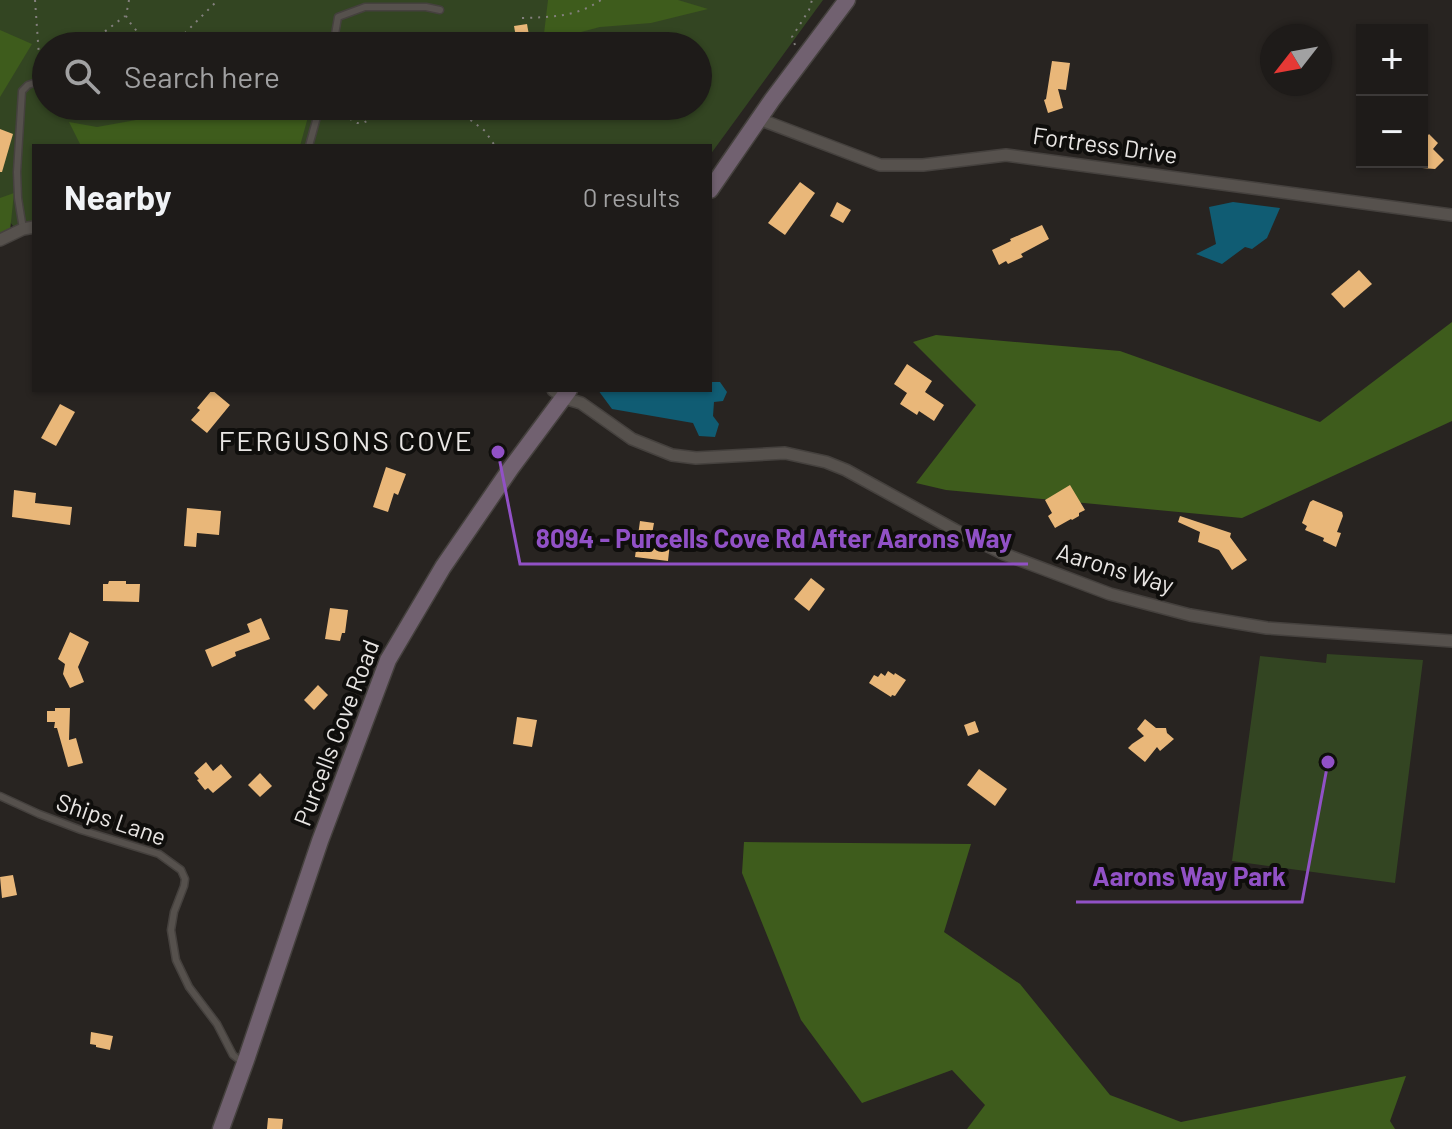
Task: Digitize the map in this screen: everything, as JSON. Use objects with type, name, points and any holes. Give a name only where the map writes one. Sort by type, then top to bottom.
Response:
[{"type":"main road","points":[[712,187],[847,0]]},
{"type":"main road","name":"Purcells Cove Road","points":[[221,1129],[320,841],[388,660],[443,567],[562,393]]},
{"type":"street","name":"Fortress Drive","points":[[759,119],[880,165],[923,165],[1006,155],[1452,215]]},
{"type":"street","points":[[0,240],[29,228]]},
{"type":"street","name":"Aarons Way","points":[[562,393],[632,439],[672,455],[696,458],[785,453],[826,462],[1004,554],[1110,594],[1190,615],[1267,628],[1452,641]]},
{"type":"lane","points":[[335,32],[338,17],[365,7],[426,7],[440,10]]},
{"type":"lane","points":[[29,228],[18,198],[17,172],[22,91],[32,84]]},
{"type":"lane","points":[[309,144],[315,120]]},
{"type":"lane","name":"Ships Lane","points":[[0,796],[81,830],[159,854],[181,870],[184,886],[171,930],[176,960],[189,987],[217,1024],[231,1051],[245,1064]]},
{"type":"path","points":[[35,0],[36,32]]},
{"type":"path","points":[[129,0],[126,16],[137,32]]},
{"type":"path","points":[[186,32],[218,0]]},
{"type":"path","points":[[522,18],[560,17],[582,12],[601,0]]},
{"type":"path","points":[[799,51],[792,37],[812,0]]},
{"type":"path","points":[[105,32],[126,16]]},
{"type":"path","points":[[471,120],[485,131],[494,144]]},
{"type":"green space","points":[[0,0],[823,0],[712,152],[712,144],[32,144],[32,227],[17,231],[0,209]]},
{"type":"green space","points":[[548,0],[678,0],[708,9],[651,23],[600,27],[581,32],[544,32]]},
{"type":"green space","points":[[0,30],[32,44],[0,97]]},
{"type":"green space","points":[[136,120],[307,120],[301,144],[80,144],[69,122],[97,127]]},
{"type":"green space","points":[[14,193],[10,231],[0,236],[0,198]]},
{"type":"green space","points":[[1452,322],[1452,421],[1242,518],[946,490],[916,483],[976,405],[913,342],[936,335],[1120,351],[1320,422]]},
{"type":"green space","points":[[1327,654],[1423,660],[1395,883],[1232,861],[1260,656],[1326,663]]},
{"type":"green space","points":[[744,842],[971,844],[944,932],[1020,984],[1110,1095],[1181,1122],[1406,1076],[1390,1121],[1395,1129],[967,1129],[985,1105],[952,1070],[862,1103],[801,1020],[742,873]]},
{"type":"water","points":[[1233,202],[1280,208],[1267,238],[1252,249],[1245,247],[1222,264],[1196,254],[1216,244],[1209,207]]},
{"type":"water","points":[[712,382],[720,382],[727,392],[723,401],[714,402],[713,416],[719,424],[715,437],[699,436],[693,423],[612,409],[599,392],[712,392]]},
{"type":"building","points":[[527,24],[528,32],[515,32],[514,26]]},
{"type":"building","points":[[1052,61],[1070,63],[1066,90],[1058,89],[1063,108],[1048,113],[1044,100]]},
{"type":"building","points":[[0,129],[13,134],[2,172],[0,172]]},
{"type":"building","points":[[1428,135],[1438,143],[1433,149],[1444,160],[1435,169],[1422,168],[1428,168]]},
{"type":"building","points":[[800,182],[815,193],[785,235],[768,223]]},
{"type":"building","points":[[837,202],[851,210],[843,223],[830,216]]},
{"type":"building","points":[[1042,225],[1049,239],[1021,254],[1023,257],[999,265],[992,250]]},
{"type":"building","points":[[1359,270],[1372,284],[1344,308],[1331,294]]},
{"type":"building","points":[[907,364],[932,381],[925,392],[944,405],[934,421],[900,404],[907,393],[894,384]]},
{"type":"building","points":[[210,392],[230,405],[207,433],[191,420],[200,410],[197,408]]},
{"type":"building","points":[[60,404],[75,412],[56,446],[41,438]]},
{"type":"building","points":[[386,467],[406,474],[398,495],[394,493],[388,512],[373,507]]},
{"type":"building","points":[[1070,485],[1085,510],[1055,528],[1048,516],[1052,513],[1045,500]]},
{"type":"building","points":[[14,490],[36,493],[35,503],[72,507],[70,525],[12,517]]},
{"type":"building","points":[[1313,500],[1342,512],[1337,532],[1341,533],[1336,547],[1305,530],[1307,526],[1302,523]]},
{"type":"building","points":[[187,508],[221,511],[219,535],[197,533],[196,547],[184,546]]},
{"type":"building","points":[[1180,516],[1231,533],[1230,537],[1247,560],[1232,570],[1219,550],[1198,542],[1200,532],[1178,522]]},
{"type":"building","points":[[640,521],[654,523],[651,540],[670,543],[668,561],[635,557]]},
{"type":"building","points":[[811,578],[825,589],[809,611],[794,599]]},
{"type":"building","points":[[109,581],[140,584],[139,602],[103,601],[103,584]]},
{"type":"building","points":[[330,608],[348,610],[345,633],[342,633],[340,641],[325,639]]},
{"type":"building","points":[[261,618],[270,639],[235,652],[236,656],[212,667],[205,650],[250,632],[247,624]]},
{"type":"building","points":[[70,632],[89,642],[78,667],[84,682],[70,688],[63,674],[65,664],[58,659]]},
{"type":"building","points":[[888,671],[906,680],[891,697],[869,683],[874,675],[878,677],[881,673],[885,676]]},
{"type":"building","points":[[318,685],[328,695],[314,710],[304,700]]},
{"type":"building","points":[[55,708],[70,708],[69,740],[76,738],[83,763],[68,767],[57,728],[54,728],[55,722],[47,722],[47,711],[55,711]]},
{"type":"building","points":[[517,717],[537,720],[532,747],[513,744]]},
{"type":"building","points":[[1145,719],[1156,728],[1166,728],[1174,739],[1160,751],[1157,747],[1145,762],[1128,748],[1144,736],[1137,729]]},
{"type":"building","points":[[975,721],[979,732],[968,736],[964,725]]},
{"type":"building","points":[[206,762],[213,771],[221,764],[232,777],[213,793],[208,788],[205,790],[194,773]]},
{"type":"building","points":[[979,769],[1007,789],[995,806],[967,785]]},
{"type":"building","points":[[260,773],[272,786],[260,797],[248,785]]},
{"type":"building","points":[[13,875],[17,895],[2,898],[0,877]]},
{"type":"building","points":[[91,1032],[113,1036],[110,1050],[90,1044]]},
{"type":"building","points":[[268,1118],[283,1119],[282,1129],[267,1129]]},
{"type":"place","name":"8094 - Purcells Cove Rd After Aarons Way","points":[[498,452]]},
{"type":"place","name":"Aarons Way Park","points":[[1328,762]]},
{"type":"district","name":"FERGUSONS COVE","points":[[346,441]]}]
